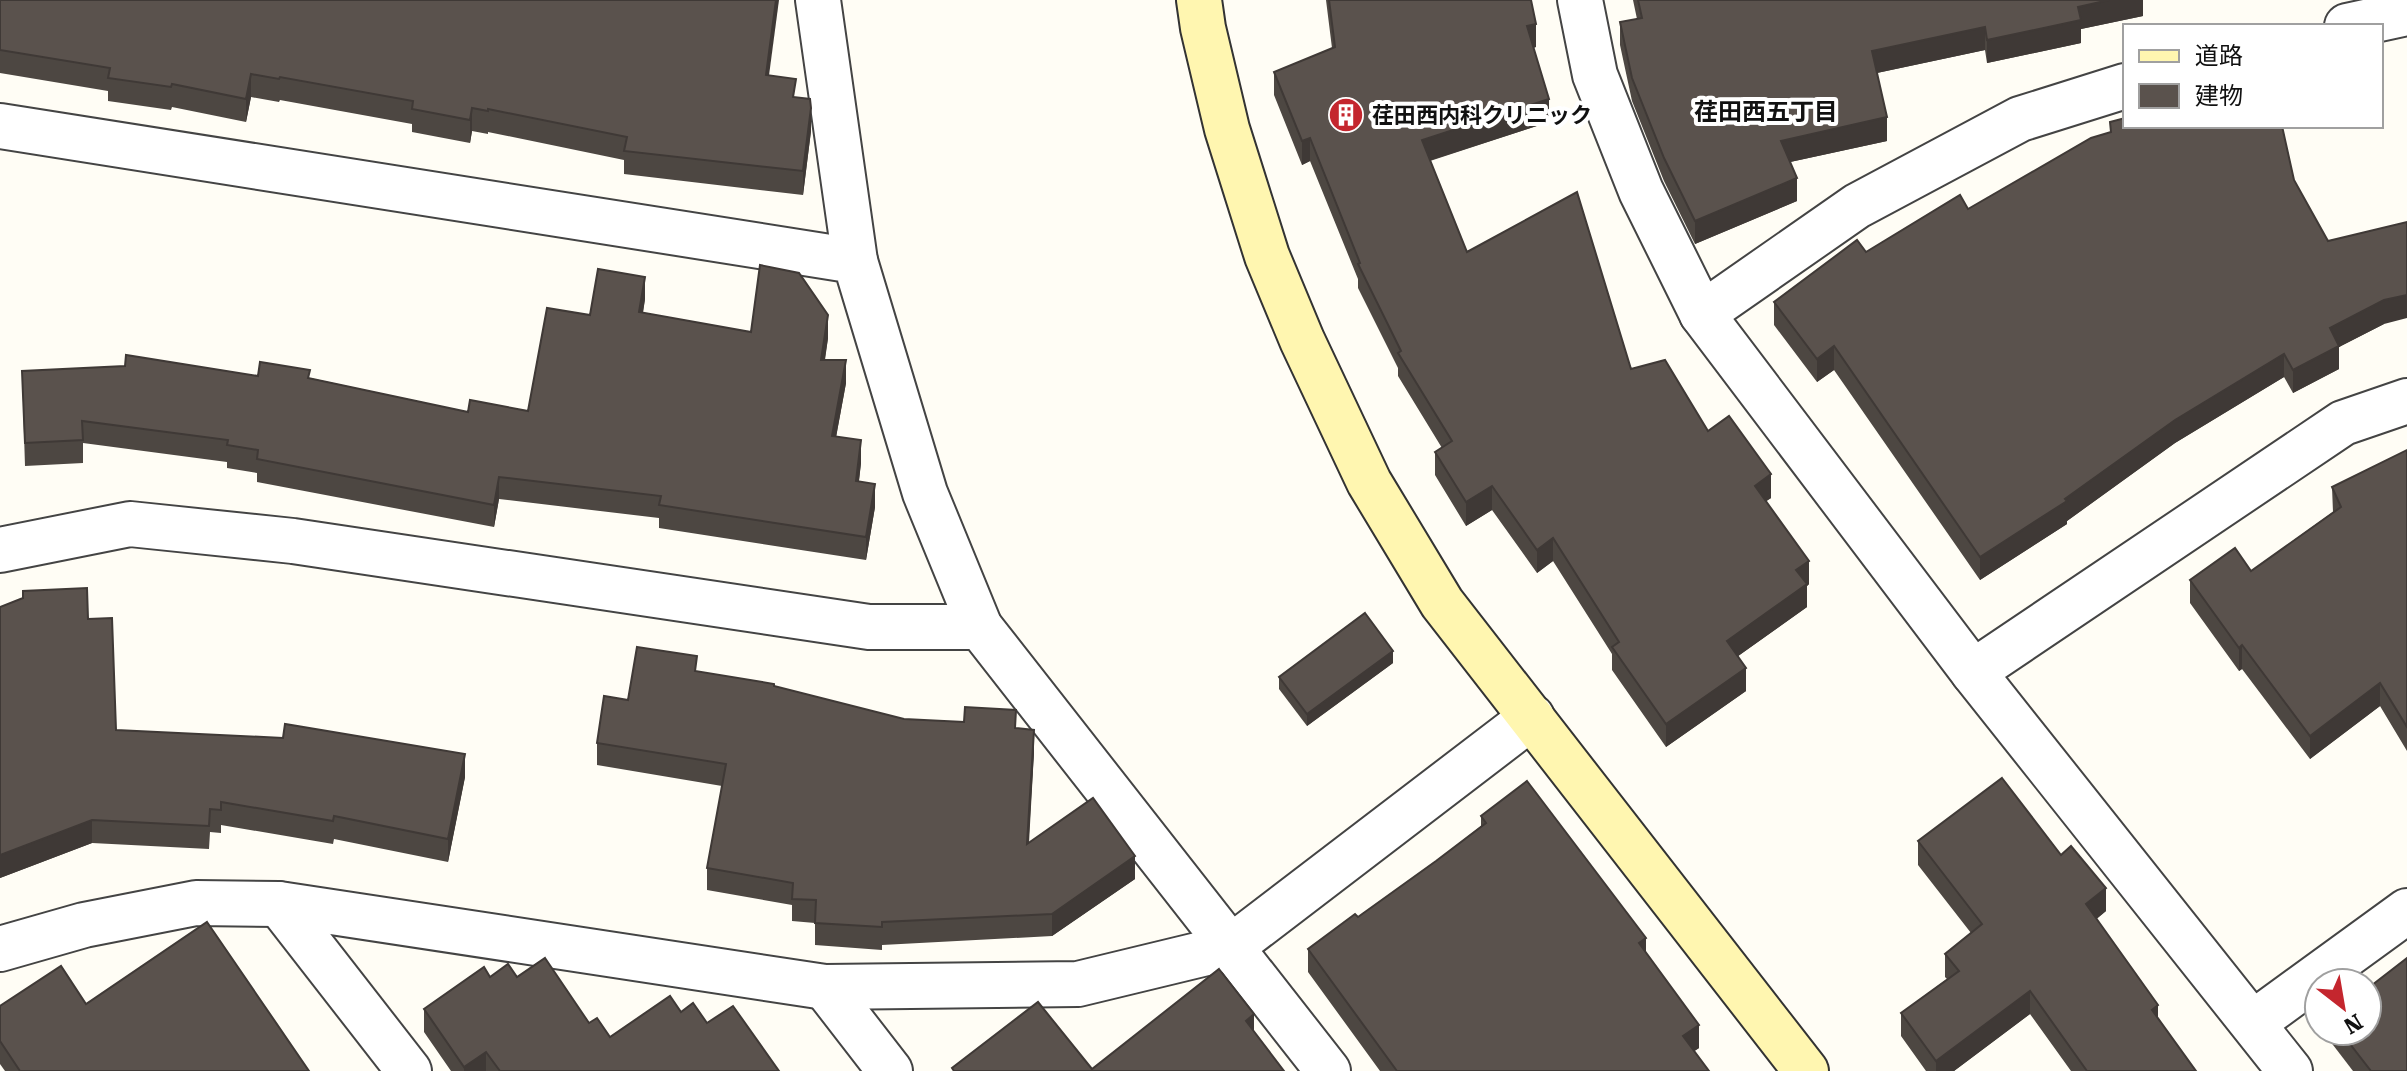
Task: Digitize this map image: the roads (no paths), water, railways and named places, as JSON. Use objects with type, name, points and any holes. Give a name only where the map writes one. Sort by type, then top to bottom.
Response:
[{"type":"street","points":[[818,0],[855,261],[925,493],[980,627],[1328,1071]]},
{"type":"street","points":[[1199,0],[1227,129],[1267,256],[1302,340],[1369,482],[1442,603],[1806,1071]]},
{"type":"street","points":[[1580,0],[1595,75],[1641,191],[1702,314],[1973,672],[2290,1071]]},
{"type":"street","points":[[2356,24],[2407,13]]},
{"type":"street","points":[[1702,314],[1871,199],[2020,119],[2123,87]]},
{"type":"street","points":[[0,126],[855,261]]},
{"type":"street","points":[[1973,672],[2343,423],[2407,401]]},
{"type":"street","points":[[0,550],[130,524],[293,541],[869,627],[980,627]]},
{"type":"street","points":[[0,949],[84,925],[196,903],[279,904],[825,987],[1078,984],[1231,947],[1532,717]]},
{"type":"street","points":[[279,904],[409,1071]]},
{"type":"street","points":[[2253,1023],[2407,911]]},
{"type":"street","points":[[825,987],[890,1071]]},
{"type":"place","name":"荏田西内科クリニック","points":[[1346,115]]},
{"type":"district","name":"荏田西五丁目","points":[[1766,112]]}]
